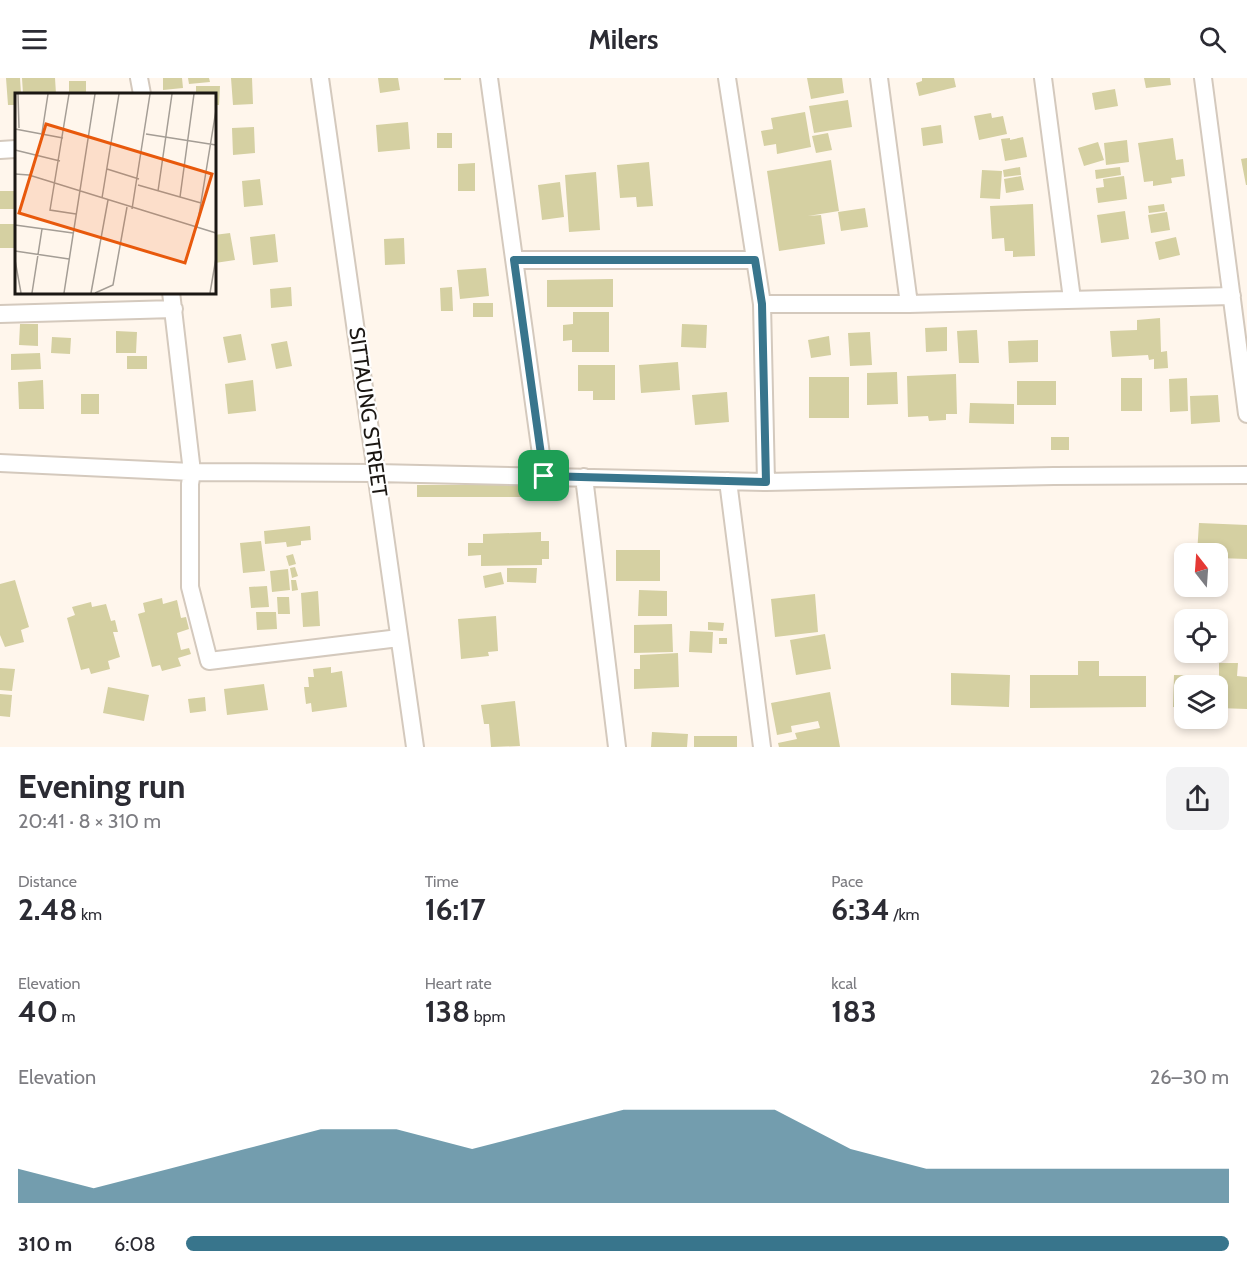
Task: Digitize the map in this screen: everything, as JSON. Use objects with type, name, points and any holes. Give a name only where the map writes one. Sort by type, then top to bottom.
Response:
[{"type":"street","points":[[139,78],[142,93]]},
{"type":"street","name":"SITTAUNG STREET","points":[[320,78],[414,747]]},
{"type":"street","points":[[489,78],[544,476]]},
{"type":"street","points":[[727,78],[762,304],[766,482]]},
{"type":"street","points":[[879,78],[909,304]]},
{"type":"street","points":[[1043,78],[1072,299]]},
{"type":"street","points":[[1203,78],[1247,414]]},
{"type":"street","points":[[0,150],[15,149]]},
{"type":"street","points":[[514,260],[755,260]]},
{"type":"street","points":[[762,304],[909,304],[1232,296]]},
{"type":"street","points":[[0,314],[172,301],[192,472],[190,483],[190,587],[209,662],[399,638]]},
{"type":"street","points":[[0,463],[192,472],[376,473],[766,482],[1054,476],[1247,475]]},
{"type":"street","points":[[584,477],[617,747]]},
{"type":"street","points":[[729,481],[762,747]]},
{"type":"building","points":[[6,78],[20,78],[21,93],[15,93],[15,105],[8,105]]},
{"type":"building","points":[[22,78],[55,78],[56,93],[23,93]]},
{"type":"building","points":[[163,78],[182,78],[183,88],[163,90]]},
{"type":"building","points":[[188,78],[209,78],[210,82],[189,84]]},
{"type":"building","points":[[231,78],[252,78],[253,104],[233,105]]},
{"type":"building","points":[[378,78],[398,78],[400,90],[380,93]]},
{"type":"building","points":[[444,78],[461,78],[461,80],[444,80]]},
{"type":"building","points":[[807,78],[842,78],[844,93],[811,99]]},
{"type":"building","points":[[922,78],[954,78],[956,87],[919,96],[916,83],[922,81]]},
{"type":"building","points":[[1144,78],[1170,78],[1171,85],[1146,88]]},
{"type":"building","points":[[69,81],[86,81],[86,93],[69,93]]},
{"type":"building","points":[[196,86],[220,86],[219,105],[216,105],[216,93],[196,93]]},
{"type":"building","points":[[1115,89],[1118,106],[1095,110],[1092,93]]},
{"type":"building","points":[[848,100],[852,127],[814,133],[809,106]]},
{"type":"building","points":[[805,112],[811,147],[777,154],[776,144],[764,146],[761,131],[773,129],[771,118]]},
{"type":"building","points":[[991,113],[992,118],[1003,116],[1007,134],[979,140],[974,116]]},
{"type":"building","points":[[408,122],[410,149],[378,152],[376,125]]},
{"type":"building","points":[[941,125],[943,143],[923,146],[921,128]]},
{"type":"building","points":[[254,127],[255,153],[233,155],[232,128]]},
{"type":"building","points":[[437,133],[452,133],[452,148],[437,148]]},
{"type":"building","points":[[828,133],[832,150],[816,153],[812,136]]},
{"type":"building","points":[[1023,137],[1027,157],[1005,161],[1001,139],[1010,138],[1010,140]]},
{"type":"building","points":[[1173,138],[1176,160],[1183,159],[1185,176],[1171,178],[1172,183],[1153,186],[1153,181],[1144,182],[1138,143]]},
{"type":"building","points":[[1127,140],[1129,162],[1106,165],[1104,143]]},
{"type":"building","points":[[1098,142],[1104,160],[1084,166],[1078,148]]},
{"type":"building","points":[[1247,158],[1247,185],[1246,185],[1241,159]]},
{"type":"building","points":[[831,160],[839,211],[808,216],[821,215],[825,244],[779,251],[767,171]]},
{"type":"building","points":[[649,162],[653,206],[637,207],[636,197],[620,198],[617,165]]},
{"type":"building","points":[[475,163],[475,191],[458,191],[458,164]]},
{"type":"building","points":[[1020,167],[1021,175],[1004,177],[1003,170]]},
{"type":"building","points":[[1120,167],[1121,175],[1096,179],[1095,170]]},
{"type":"building","points":[[982,170],[1002,171],[1000,199],[980,198]]},
{"type":"building","points":[[596,172],[600,230],[569,232],[565,175]]},
{"type":"building","points":[[1021,176],[1024,190],[1006,193],[1004,179]]},
{"type":"building","points":[[1124,176],[1127,199],[1098,203],[1096,188],[1104,187],[1103,179]]},
{"type":"building","points":[[260,179],[263,205],[244,207],[242,181]]},
{"type":"building","points":[[560,182],[564,217],[542,220],[538,185]]},
{"type":"building","points":[[0,191],[15,191],[15,209],[0,209]]},
{"type":"building","points":[[1033,204],[1035,256],[1013,257],[1013,251],[1005,251],[1004,238],[992,239],[990,206]]},
{"type":"building","points":[[1164,204],[1165,211],[1149,213],[1148,206]]},
{"type":"building","points":[[865,208],[868,227],[841,231],[838,212]]},
{"type":"building","points":[[1125,211],[1129,239],[1101,243],[1097,215]]},
{"type":"building","points":[[1167,212],[1170,230],[1151,233],[1148,215]]},
{"type":"building","points":[[0,224],[15,224],[15,248],[0,248]]},
{"type":"building","points":[[230,233],[235,260],[216,263],[216,235]]},
{"type":"building","points":[[275,234],[278,262],[253,265],[250,237]]},
{"type":"building","points":[[1176,237],[1180,255],[1159,260],[1155,242]]},
{"type":"building","points":[[404,238],[405,264],[385,265],[384,239]]},
{"type":"building","points":[[486,268],[489,296],[460,299],[457,270]]},
{"type":"building","points":[[613,279],[613,307],[547,307],[547,280]]},
{"type":"building","points":[[291,287],[292,306],[271,308],[270,289]]},
{"type":"building","points":[[452,287],[453,311],[441,311],[440,288]]},
{"type":"building","points":[[473,303],[493,303],[493,317],[473,317]]},
{"type":"building","points":[[573,312],[609,312],[609,352],[572,352],[572,340],[563,341],[563,325],[573,324]]},
{"type":"building","points":[[1160,318],[1161,352],[1167,351],[1168,368],[1154,369],[1154,359],[1149,360],[1148,355],[1112,357],[1110,331],[1137,330],[1137,320]]},
{"type":"building","points":[[20,324],[38,324],[38,346],[19,345]]},
{"type":"building","points":[[682,324],[707,325],[706,348],[681,347]]},
{"type":"building","points":[[947,327],[947,351],[926,352],[925,328]]},
{"type":"building","points":[[977,330],[979,363],[959,363],[957,331]]},
{"type":"building","points":[[116,331],[137,332],[136,353],[116,353]]},
{"type":"building","points":[[870,332],[872,365],[850,366],[848,333]]},
{"type":"building","points":[[241,334],[246,360],[228,363],[223,337]]},
{"type":"building","points":[[829,336],[831,355],[811,358],[808,340]]},
{"type":"building","points":[[52,337],[71,338],[70,354],[51,353]]},
{"type":"building","points":[[1038,340],[1038,362],[1009,363],[1008,341]]},
{"type":"building","points":[[287,341],[292,366],[276,369],[271,344]]},
{"type":"building","points":[[40,353],[41,369],[11,370],[11,354]]},
{"type":"building","points":[[127,356],[147,356],[147,369],[127,369]]},
{"type":"building","points":[[678,362],[680,390],[641,393],[639,365]]},
{"type":"building","points":[[578,365],[615,365],[615,400],[593,400],[593,391],[578,391]]},
{"type":"building","points":[[897,372],[898,404],[867,405],[867,373]]},
{"type":"building","points":[[956,374],[957,414],[946,414],[946,420],[929,421],[928,416],[908,417],[907,376]]},
{"type":"building","points":[[809,377],[849,377],[849,418],[809,418]]},
{"type":"building","points":[[1121,378],[1142,378],[1142,411],[1121,411]]},
{"type":"building","points":[[1187,378],[1188,411],[1170,412],[1169,379]]},
{"type":"building","points":[[43,380],[44,409],[19,409],[18,382]]},
{"type":"building","points":[[253,380],[256,411],[228,414],[225,384]]},
{"type":"building","points":[[1017,381],[1056,381],[1056,405],[1017,405]]},
{"type":"building","points":[[727,392],[729,422],[695,425],[692,395]]},
{"type":"building","points":[[81,394],[99,394],[99,414],[81,414]]},
{"type":"building","points":[[1218,395],[1220,422],[1191,424],[1190,396]]},
{"type":"building","points":[[970,403],[1014,404],[1014,424],[969,423]]},
{"type":"building","points":[[1051,437],[1069,437],[1069,450],[1051,450]]},
{"type":"building","points":[[417,485],[554,485],[554,497],[417,497]]},
{"type":"building","points":[[1199,523],[1247,525],[1247,559],[1228,558],[1228,543],[1198,543]]},
{"type":"building","points":[[310,526],[311,540],[301,541],[301,545],[287,547],[286,542],[265,544],[264,531]]},
{"type":"building","points":[[541,532],[541,541],[549,541],[549,559],[542,559],[542,565],[481,566],[481,555],[468,556],[468,543],[483,543],[483,534]]},
{"type":"building","points":[[261,541],[265,571],[243,573],[240,543]]},
{"type":"building","points":[[616,550],[660,550],[660,581],[616,581]]},
{"type":"building","points":[[293,554],[296,564],[289,566],[286,556]]},
{"type":"building","points":[[295,567],[298,576],[292,578],[290,568]]},
{"type":"building","points":[[507,568],[537,568],[536,583],[507,582]]},
{"type":"building","points":[[288,569],[290,590],[272,592],[270,571]]},
{"type":"building","points":[[501,572],[504,584],[485,588],[483,576]]},
{"type":"building","points":[[15,580],[29,627],[21,630],[24,642],[5,647],[0,635],[0,584]]},
{"type":"building","points":[[291,580],[296,580],[298,590],[292,591]]},
{"type":"building","points":[[267,586],[269,607],[251,608],[249,587]]},
{"type":"building","points":[[639,590],[667,591],[667,616],[638,616]]},
{"type":"building","points":[[318,591],[320,626],[303,627],[301,593]]},
{"type":"building","points":[[815,594],[818,632],[775,637],[771,599]]},
{"type":"building","points":[[277,597],[289,597],[290,614],[278,614]]},
{"type":"building","points":[[162,598],[163,604],[177,600],[181,618],[186,617],[189,629],[177,633],[181,650],[189,648],[191,654],[178,658],[181,666],[162,671],[160,665],[152,667],[138,614],[145,612],[143,603]]},
{"type":"building","points":[[91,602],[92,607],[106,604],[111,621],[115,620],[118,632],[113,632],[120,657],[108,661],[110,669],[91,674],[89,668],[81,670],[67,618],[75,615],[72,607]]},
{"type":"building","points":[[256,612],[276,612],[277,629],[257,630]]},
{"type":"building","points":[[496,616],[498,651],[488,652],[489,656],[461,659],[458,619]]},
{"type":"building","points":[[708,622],[724,623],[723,631],[708,630]]},
{"type":"building","points":[[672,624],[673,652],[634,653],[634,625]]},
{"type":"building","points":[[690,631],[713,632],[712,653],[689,652]]},
{"type":"building","points":[[825,634],[831,669],[796,675],[790,640]]},
{"type":"building","points":[[719,638],[727,638],[727,644],[719,644]]},
{"type":"building","points":[[678,653],[679,687],[634,689],[634,669],[640,669],[640,655]]},
{"type":"building","points":[[1078,661],[1099,661],[1099,676],[1146,676],[1146,707],[1030,708],[1030,675],[1078,675]]},
{"type":"building","points":[[1219,663],[1238,663],[1237,676],[1247,677],[1247,709],[1228,708],[1228,675],[1219,675]]},
{"type":"building","points":[[331,667],[331,673],[342,671],[347,707],[312,712],[311,703],[306,704],[304,687],[309,687],[308,677],[314,677],[313,669]]},
{"type":"building","points":[[0,668],[15,669],[12,691],[0,690]]},
{"type":"building","points":[[951,673],[1010,675],[1009,707],[951,705]]},
{"type":"building","points":[[264,684],[268,710],[227,715],[224,689]]},
{"type":"building","points":[[108,687],[149,695],[144,721],[103,713]]},
{"type":"building","points":[[830,692],[840,747],[779,747],[778,743],[797,739],[795,733],[820,728],[818,721],[791,726],[792,732],[777,735],[771,703]]},
{"type":"building","points":[[0,694],[12,695],[10,717],[0,716]]},
{"type":"building","points":[[205,697],[206,711],[190,713],[188,699]]},
{"type":"building","points":[[515,701],[520,746],[491,747],[489,724],[484,724],[481,705]]},
{"type":"building","points":[[652,732],[688,734],[687,747],[651,747]]},
{"type":"building","points":[[694,736],[737,736],[737,747],[694,747]]},
{"type":"route","points":[[514,260],[755,260],[762,304],[766,482],[544,476],[514,260]]}]
